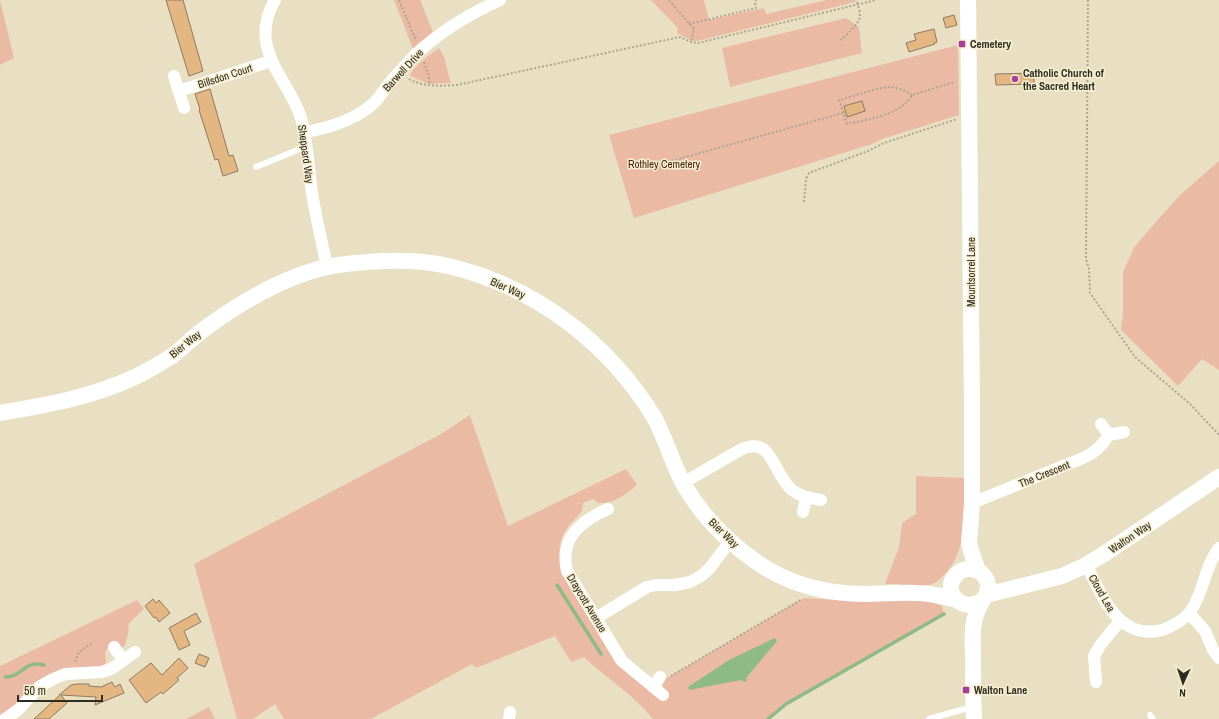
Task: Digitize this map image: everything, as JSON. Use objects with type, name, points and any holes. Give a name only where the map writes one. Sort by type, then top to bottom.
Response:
[{"type":"street","name":"Sheppard Way","points":[[275,0],[270,9],[266,40],[272,61],[293,98],[305,132],[315,211],[327,267]]},
{"type":"street","name":"Barwell Drive","points":[[305,132],[323,129],[354,116],[374,102],[417,53],[451,26],[481,8],[500,0]]},
{"type":"street","name":"Mountsorrel Lane","points":[[955,576],[969,543],[972,503],[968,0]]},
{"type":"street","name":"Billsdon Court","points":[[179,92],[272,61]]},
{"type":"street","points":[[174,76],[184,108]]},
{"type":"street","name":"Bier Way","points":[[0,413],[44,405],[101,391],[138,375],[172,356],[205,328],[241,303],[289,280],[327,267],[384,261],[415,261],[446,265],[474,273],[509,286],[538,302],[567,321],[595,343],[621,370],[639,394],[655,420],[683,483],[694,501],[730,541],[760,564],[790,580],[810,587],[832,592],[849,594],[919,593],[959,602]]},
{"type":"street","points":[[1101,424],[1109,435],[1124,432]]},
{"type":"street","name":"The Crescent","points":[[972,503],[1092,454],[1102,446],[1109,435]]},
{"type":"street","points":[[683,483],[749,445],[756,445],[767,452],[784,482],[795,492],[806,498],[821,500]]},
{"type":"street","name":"Walton Way","points":[[985,597],[1062,576],[1086,564],[1104,554],[1219,477]]},
{"type":"street","points":[[803,512],[806,498]]},
{"type":"street","name":"Draycott Avenue","points":[[608,509],[594,510],[577,528],[567,546],[565,564],[571,579],[622,661],[657,682],[663,695]]},
{"type":"street","points":[[596,618],[647,587],[656,585],[675,585],[690,582],[701,576],[710,568],[730,541]]},
{"type":"street","name":"Mountsorrel Lane","points":[[969,543],[980,572]]},
{"type":"street","name":"Cloud Lea","points":[[1086,564],[1107,606],[1120,621],[1140,630],[1160,630],[1171,626],[1189,613],[1198,596],[1212,556],[1219,548]]},
{"type":"street","points":[[973,631],[970,622],[951,590],[955,576],[967,569],[980,572],[988,584],[985,597],[978,609],[973,631],[973,713]]},
{"type":"street","name":"Walton Way","points":[[980,572],[992,578],[1007,581],[1034,583]]},
{"type":"street","name":"Bier Way","points":[[919,593],[930,590],[955,576]]},
{"type":"street","points":[[959,602],[973,605],[985,597]]},
{"type":"street","points":[[1189,613],[1205,631],[1213,650],[1219,658]]},
{"type":"street","name":"Cloud Lea","points":[[1096,682],[1094,656],[1101,644],[1120,621]]},
{"type":"street","points":[[114,647],[123,660]]},
{"type":"street","points":[[5,719],[18,710],[39,687],[51,680],[65,674],[102,672],[112,668],[135,652]]},
{"type":"lane","points":[[256,168],[307,146]]},
{"type":"lane","points":[[929,719],[973,713]]},
{"type":"path","points":[[669,0],[694,29],[691,42]]},
{"type":"path","points":[[689,24],[756,8],[756,0]]},
{"type":"path","points":[[840,40],[846,36],[859,21],[860,13],[856,0]]},
{"type":"path","points":[[400,72],[410,80],[421,84],[443,86],[457,85],[680,37],[691,42],[698,43],[876,0]]},
{"type":"path","points":[[1088,0],[1086,259],[1089,269],[1090,293],[1135,357],[1190,404],[1219,434]]},
{"type":"path","points":[[912,95],[908,102],[895,112],[847,124],[839,100],[888,87],[902,90],[912,95],[959,81],[969,80]]},
{"type":"path","points":[[664,163],[843,113]]},
{"type":"path","points":[[804,202],[806,179],[809,173],[884,143],[969,115]]},
{"type":"path","points":[[657,682],[669,677],[804,598],[799,596]]},
{"type":"path","points":[[75,673],[75,663],[79,652],[92,643]]},
{"type":"green space","points":[[0,0],[14,58],[0,65]]},
{"type":"green space","points":[[394,0],[420,0],[433,32],[413,49]]},
{"type":"green space","points":[[651,0],[704,0],[709,20],[764,8],[766,14],[827,0],[855,0],[855,2],[693,41],[677,33],[678,28]]},
{"type":"green space","points":[[846,18],[859,27],[862,53],[730,87],[722,48]]},
{"type":"green space","name":"Rothley Cemetery","points":[[958,45],[959,115],[882,139],[872,144],[634,218],[609,135]]},
{"type":"green space","points":[[439,48],[444,57],[451,83],[429,84],[410,76],[411,72],[418,65]]},
{"type":"green space","points":[[1219,161],[1219,370],[1202,359],[1178,386],[1121,330],[1123,312],[1123,272],[1135,246],[1178,197]]},
{"type":"green space","points":[[470,415],[508,526],[626,469],[637,485],[624,495],[609,502],[598,503],[593,499],[583,503],[580,513],[563,534],[560,556],[566,579],[617,665],[663,701],[667,695],[663,687],[664,678],[669,677],[804,598],[849,601],[926,600],[942,606],[944,614],[786,704],[768,719],[653,719],[629,694],[584,657],[571,662],[555,636],[476,668],[472,664],[371,719],[284,719],[275,704],[253,719],[237,719],[194,564],[441,434]]},
{"type":"green space","points":[[916,476],[965,478],[964,529],[958,554],[944,575],[934,583],[926,586],[905,587],[901,584],[885,584],[899,547],[902,523],[916,514]]},
{"type":"green space","points":[[137,600],[144,609],[129,623],[128,634],[124,647],[111,647],[107,649],[105,653],[106,663],[101,669],[59,673],[0,719],[0,666]]},
{"type":"green space","points":[[209,707],[215,719],[186,719]]},
{"type":"shaded area","points":[[775,638],[777,641],[746,678],[747,681],[744,682],[741,680],[689,690],[688,687],[729,660]]},
{"type":"building","points":[[166,0],[183,0],[203,71],[189,76]]},
{"type":"building","points":[[954,15],[957,25],[946,28],[943,18]]},
{"type":"building","points":[[934,29],[937,42],[934,43],[935,44],[909,52],[906,43],[916,40],[914,34]]},
{"type":"building","name":"Catholic Church of the Sacred Heart","points":[[1034,73],[1034,84],[996,85],[995,74]]},
{"type":"building","points":[[210,89],[229,156],[233,155],[238,171],[223,176],[218,159],[215,160],[195,94]]},
{"type":"building","points":[[862,101],[865,111],[847,117],[844,106]]},
{"type":"building","points":[[153,599],[156,603],[159,600],[170,613],[159,622],[145,606]]},
{"type":"building","points":[[196,613],[201,622],[184,631],[190,645],[179,650],[169,628]]},
{"type":"building","points":[[199,654],[209,658],[205,667],[195,663]]},
{"type":"building","points":[[179,658],[188,668],[177,678],[179,680],[163,694],[161,692],[146,703],[129,680],[151,663],[162,675]]},
{"type":"building","points":[[112,682],[115,687],[120,684],[124,693],[95,705],[96,697],[61,695],[67,703],[49,719],[34,719],[71,685],[89,684],[89,686],[101,687]]},
{"type":"waterway","points":[[557,585],[601,654]]},
{"type":"waterway","points":[[768,719],[786,704],[944,614]]},
{"type":"waterway","points":[[5,677],[16,674],[32,665],[44,665]]},
{"type":"place","name":"Cemetery","points":[[962,44]]},
{"type":"place","name":"Catholic Church of the Sacred Heart","points":[[1015,79]]},
{"type":"place","name":"Walton Lane","points":[[966,690]]}]
